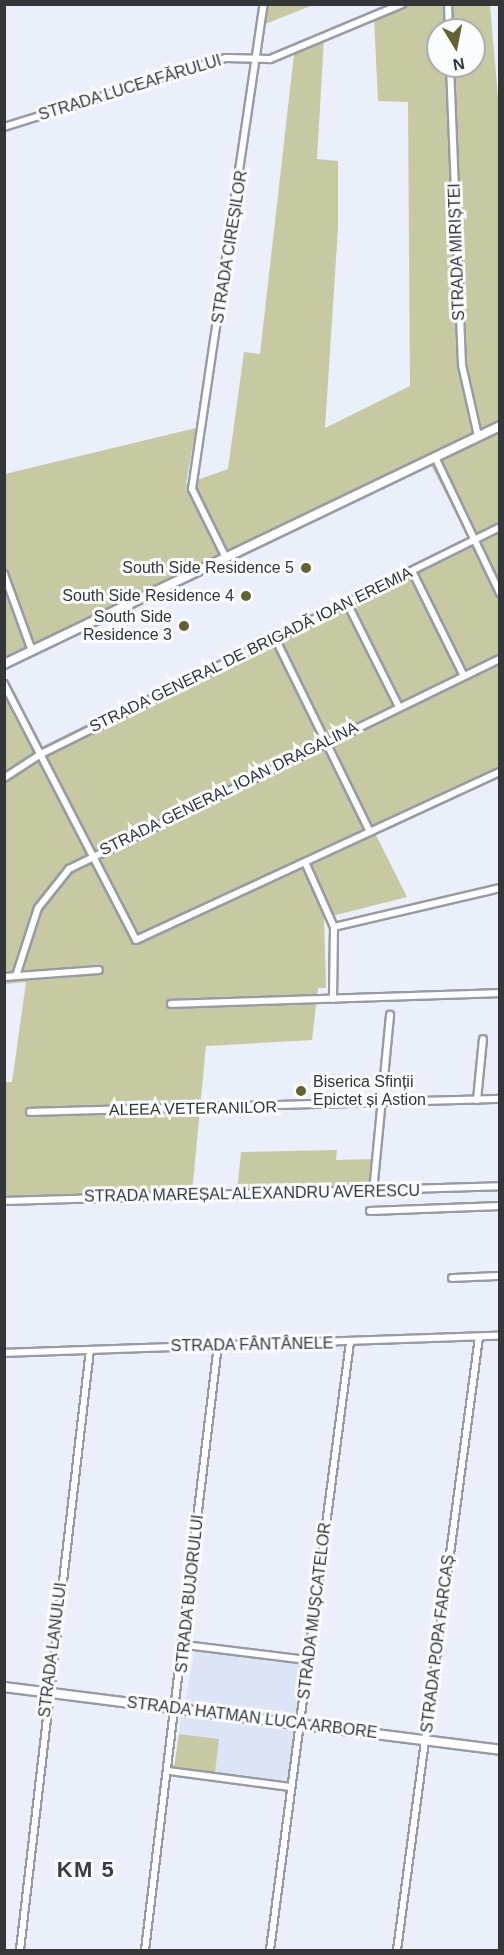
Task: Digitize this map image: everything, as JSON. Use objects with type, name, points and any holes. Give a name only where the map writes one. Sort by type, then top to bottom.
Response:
[{"type":"main road","points":[[4,664],[500,426]]},
{"type":"street","name":"STRADA CIREȘILOR","points":[[226,558],[192,489],[264,4]]},
{"type":"street","name":"STRADA LUCEAFĂRULUI","points":[[4,127],[226,58],[257,60],[293,50],[402,4]]},
{"type":"street","name":"STRADA MIRIȘTEI","points":[[450,78],[462,365],[478,436]]},
{"type":"street","points":[[435,457],[500,593]]},
{"type":"street","name":"STRADA GENERAL DE BRIGADĂ IOAN EREMIA","points":[[4,778],[41,754],[500,527]]},
{"type":"street","points":[[411,571],[464,676]]},
{"type":"street","points":[[4,574],[32,651]]},
{"type":"street","points":[[346,603],[399,707]]},
{"type":"street","points":[[275,638],[370,832]]},
{"type":"street","name":"STRADA GENERAL IOAN DRAGALINA","points":[[16,976],[45,897],[69,869],[92,855],[500,659]]},
{"type":"street","points":[[4,684],[136,940],[500,772]]},
{"type":"street","points":[[305,862],[334,927],[333,999]]},
{"type":"street","points":[[334,927],[500,888]]},
{"type":"street","points":[[4,977],[99,970]]},
{"type":"street","points":[[171,1005],[500,993]]},
{"type":"street","points":[[373,1192],[384,1104],[390,1015]]},
{"type":"street","points":[[477,1100],[483,1039]]},
{"type":"street","name":"ALEEA VETERANILOR","points":[[30,1112],[500,1099]]},
{"type":"street","name":"STRADA MAREȘAL ALEXANDRU AVERESCU","points":[[4,1201],[373,1192],[500,1186]]},
{"type":"street","name":"STRADA MAREȘAL ALEXANDRU AVERESCU","points":[[370,1211],[500,1206]]},
{"type":"street","points":[[452,1278],[500,1276]]},
{"type":"street","name":"STRADA FÂNTÂNELE","points":[[4,1353],[500,1336]]},
{"type":"street","name":"STRADA POPA FARCAȘ","points":[[397,1950],[478,1337]]},
{"type":"street","name":"STRADA MUȘCATELOR","points":[[270,1950],[350,1342]]},
{"type":"street","name":"STRADA BUJORULUI","points":[[145,1950],[185,1645],[218,1345]]},
{"type":"street","name":"STRADA LANULUI","points":[[20,1950],[48,1692],[90,1350]]},
{"type":"street","points":[[185,1645],[308,1660]]},
{"type":"street","name":"STRADA HATMAN LUCA ARBORE","points":[[4,1687],[500,1750]]},
{"type":"street","points":[[169,1771],[291,1787]]},
{"type":"shaded area","points":[[195,1649],[304,1663],[297,1717],[185,1703]]},
{"type":"shaded area","points":[[181,1715],[296,1730],[289,1782],[215,1773],[219,1739],[179,1734]]},
{"type":"green space","points":[[258,5],[313,5],[255,28]]},
{"type":"green space","points":[[410,5],[490,5],[500,120],[499,774],[374,831],[407,897],[324,918],[326,988],[318,988],[312,1040],[206,1046],[192,1193],[5,1197],[5,1082],[12,1082],[26,982],[5,984],[4,683],[41,747],[468,537],[431,465],[5,669],[5,474],[196,428],[186,484],[228,469],[244,352],[260,354],[294,54],[324,38],[317,159],[338,161],[338,228],[325,428],[410,386],[408,102],[378,101],[374,18]]},
{"type":"green space","points":[[337,1150],[336,1160],[373,1159],[368,1189],[237,1192],[241,1152]]},
{"type":"green space","points":[[179,1734],[219,1739],[215,1773],[174,1768]]},
{"type":"place","name":"South Side Residence 5","points":[[306,568]]},
{"type":"place","name":"South Side Residence 4","points":[[246,596]]},
{"type":"place","name":"South Side Residence 3","points":[[184,626]]},
{"type":"place","name":"Biserica Sfinții Epictet și Astion","points":[[301,1091]]},
{"type":"district","name":"KM 5","points":[[86,1870]]}]
